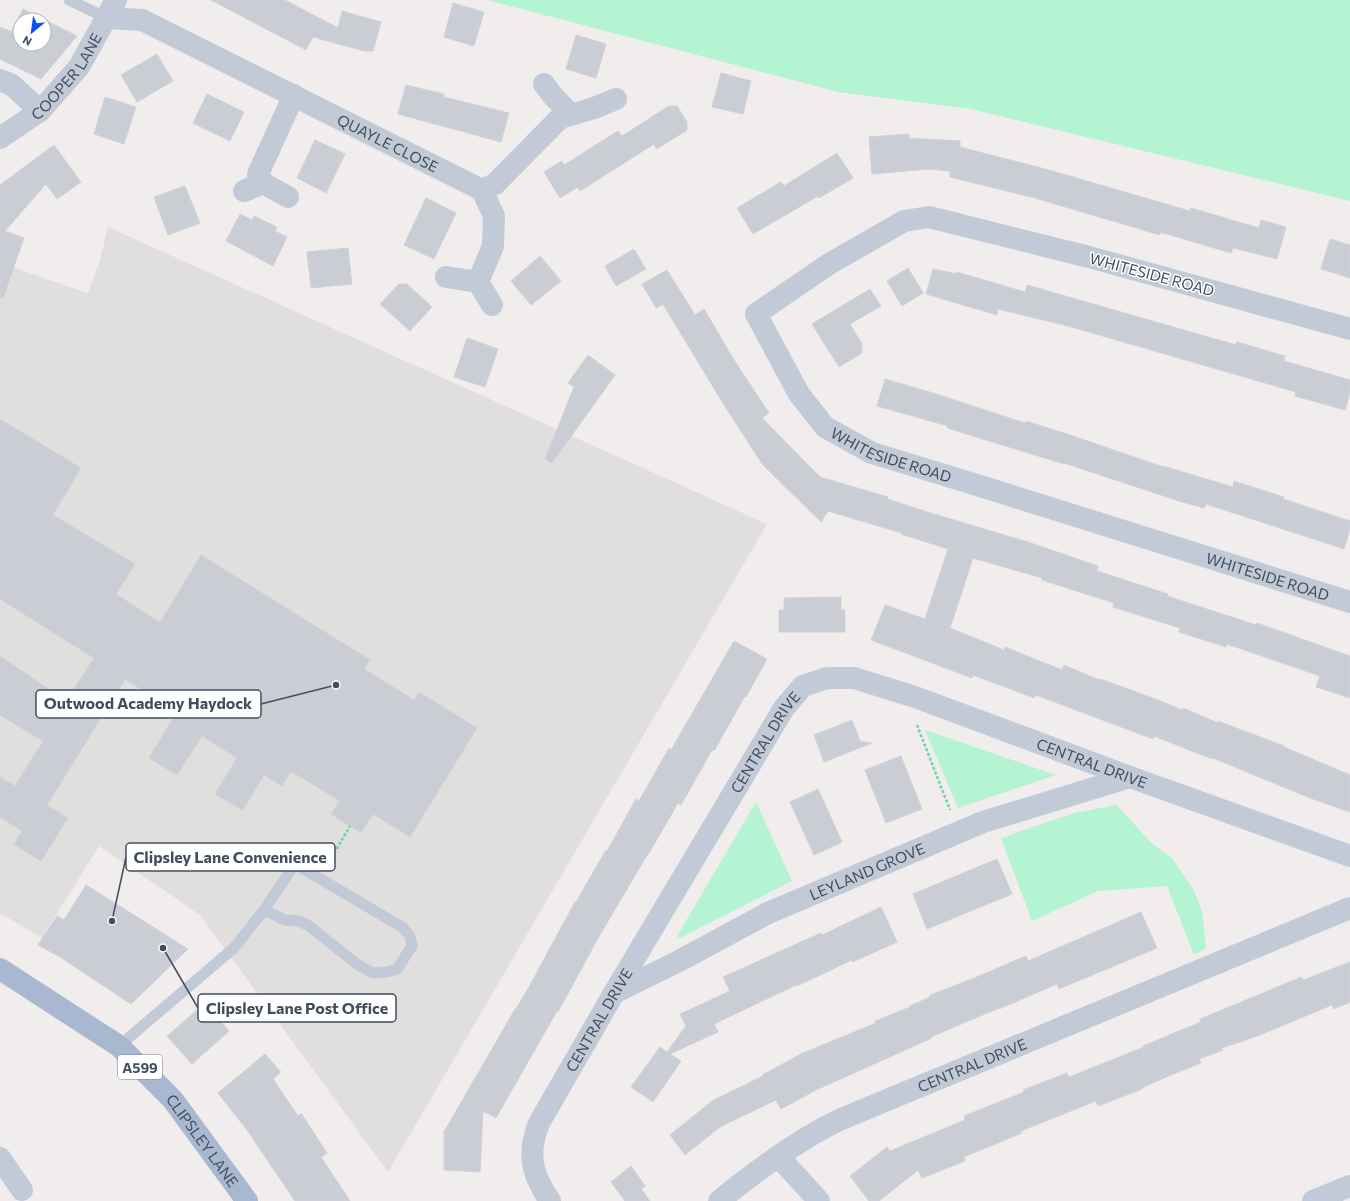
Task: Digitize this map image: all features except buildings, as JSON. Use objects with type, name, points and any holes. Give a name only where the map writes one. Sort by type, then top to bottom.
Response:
[{"type":"main road","name":"CLIPSLEY LANE","points":[[0,969],[119,1046],[173,1100],[247,1201]]},
{"type":"street","name":"QUAYLE CLOSE","points":[[112,9],[142,20],[482,190]]},
{"type":"street","name":"COOPER LANE","points":[[0,138],[40,111],[79,67],[112,9]]},
{"type":"street","points":[[0,80],[12,85],[40,111]]},
{"type":"street","points":[[544,84],[571,115]]},
{"type":"street","points":[[288,197],[253,187],[294,95]]},
{"type":"street","points":[[478,282],[493,246],[494,216],[482,190],[495,184],[560,118],[594,108],[616,99]]},
{"type":"street","name":"WHITESIDE ROAD","points":[[1350,329],[1089,256],[929,217],[904,221],[829,264],[756,314],[799,394],[825,427],[872,453],[1350,602]]},
{"type":"street","points":[[446,277],[478,282],[492,305]]},
{"type":"street","name":"CENTRAL DRIVE","points":[[550,1201],[536,1178],[534,1171],[532,1153],[533,1138],[539,1123],[614,993],[784,708],[803,686],[827,678],[854,678],[904,694],[1350,856]]},
{"type":"street","name":"LEYLAND GROVE","points":[[614,993],[768,913],[983,822],[1130,777]]},
{"type":"street","name":"CENTRAL DRIVE","points":[[720,1201],[745,1180],[778,1156],[817,1131],[839,1120],[1350,908]]},
{"type":"street","points":[[778,1156],[819,1201]]},
{"type":"street","points":[[0,1158],[22,1190]]},
{"type":"street","points":[[1313,1201],[1350,1186]]},
{"type":"lane","points":[[69,0],[112,9]]},
{"type":"lane","points":[[119,1046],[234,948],[264,910],[295,864],[402,927],[410,936],[412,946],[397,969],[387,972],[373,973],[358,965],[309,926],[299,921],[285,920],[264,910]]},
{"type":"path","points":[[904,694],[960,832]]},
{"type":"shaded area","points":[[108,227],[767,524],[388,1172],[200,915],[99,846],[42,938],[0,913],[0,263],[88,293],[100,260]]},
{"type":"green space","points":[[487,0],[1350,0],[1350,201],[971,109],[838,92]]},
{"type":"green space","points":[[925,730],[1056,775],[958,808]]},
{"type":"green space","points":[[756,802],[792,881],[680,938],[677,936]]},
{"type":"green space","points":[[1117,805],[1150,842],[1172,858],[1193,889],[1202,911],[1206,948],[1194,955],[1167,886],[1098,891],[1032,921],[1001,838],[1074,813]]},
{"type":"place","name":"Outwood Academy Haydock","points":[[336,685]]},
{"type":"place","name":"Clipsley Lane Convenience","points":[[112,921]]},
{"type":"place","name":"Clipsley Lane Post Office","points":[[163,948]]}]
